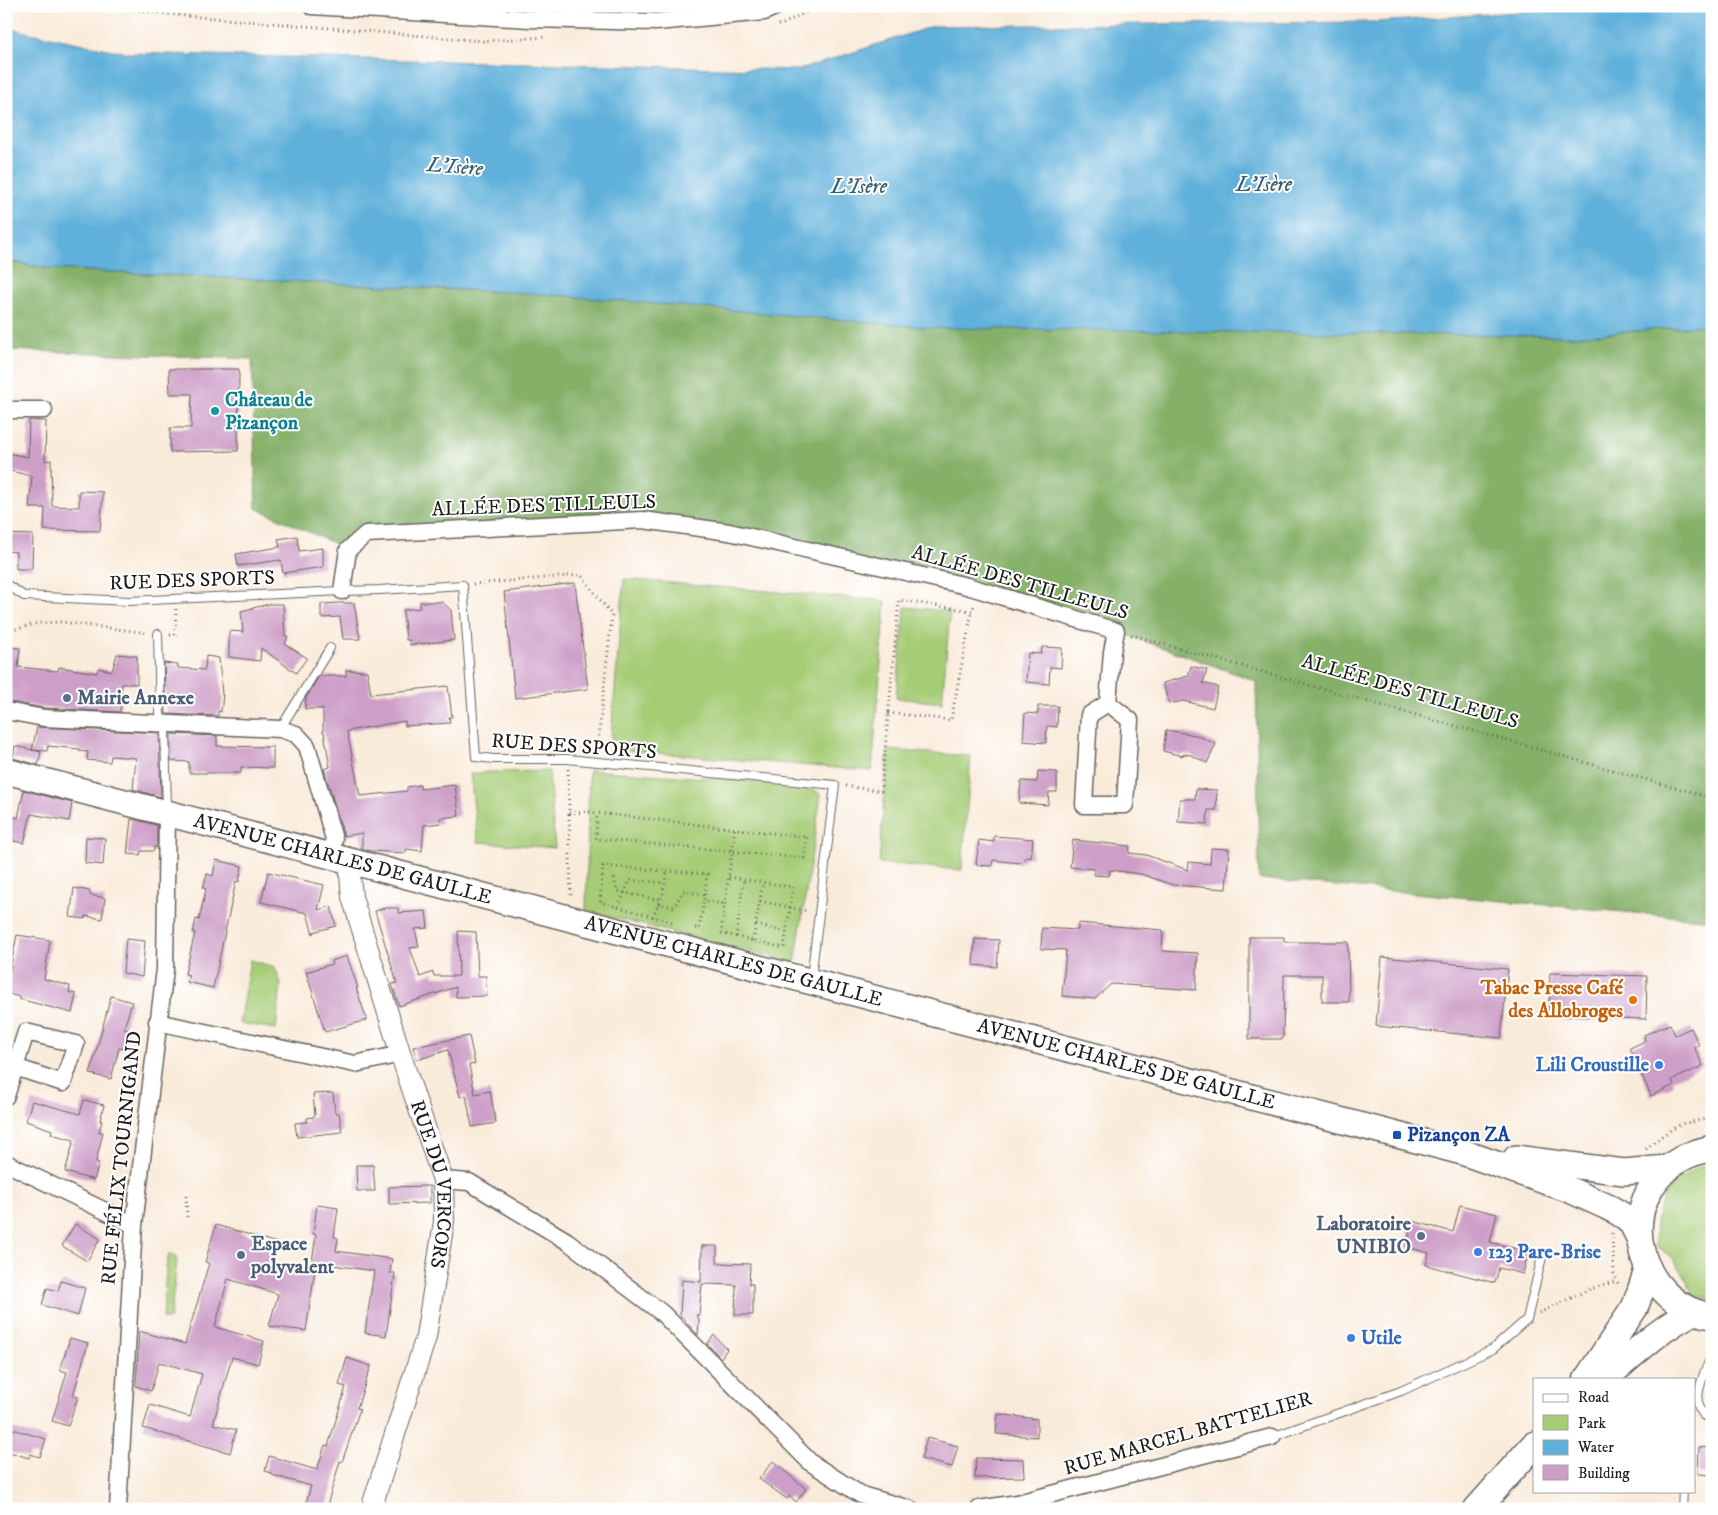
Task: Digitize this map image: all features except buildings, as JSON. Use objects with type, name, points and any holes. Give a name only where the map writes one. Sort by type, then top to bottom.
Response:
[{"type":"highway","points":[[1588,1378],[1635,1307],[1648,1269]]},
{"type":"highway","points":[[1605,1378],[1678,1319],[1703,1314]]},
{"type":"highway","points":[[1477,1509],[1533,1446]]},
{"type":"main road","name":"AVENUE CHARLES DE GAULLE","points":[[6,771],[1462,1152],[1570,1190],[1612,1209],[1627,1218],[1639,1238]]},
{"type":"main road","points":[[1703,1314],[1668,1296],[1656,1284],[1642,1254],[1639,1238],[1640,1222],[1645,1200],[1657,1180],[1667,1168],[1689,1154],[1712,1148]]},
{"type":"main road","name":"AVENUE CHARLES DE GAULLE","points":[[1462,1152],[1624,1172],[1667,1168]]},
{"type":"street","points":[[311,6],[530,19],[656,22],[764,12],[776,6]]},
{"type":"street","points":[[6,410],[44,410]]},
{"type":"street","name":"ALLÉE DES TILLEULS","points":[[342,591],[348,550],[366,534],[642,520],[729,532],[977,589],[1116,631]]},
{"type":"street","points":[[1108,703],[1112,652],[1116,631]]},
{"type":"street","points":[[1108,703],[1130,720],[1125,805],[1084,805],[1089,715],[1108,703]]},
{"type":"street","points":[[6,711],[44,718],[280,729],[296,734],[307,746],[341,858]]},
{"type":"street","name":"RUE FÉLIX TOURNIGAND","points":[[118,1509],[134,1225],[164,969],[167,812]]},
{"type":"street","name":"RUE DU VERCORS","points":[[341,858],[350,880],[352,898],[401,1054],[443,1180],[444,1221],[426,1337],[371,1509]]},
{"type":"street","points":[[157,1022],[355,1064],[401,1054]]},
{"type":"street","points":[[6,1096],[15,1067]]},
{"type":"street","points":[[6,1163],[134,1225]]},
{"type":"street","points":[[443,1180],[469,1182],[567,1242],[662,1313],[811,1463],[861,1495],[892,1506],[910,1509]]},
{"type":"street","name":"RUE MARCEL BATTELIER","points":[[979,1509],[1018,1503],[1272,1438]]},
{"type":"lane","name":"RUE DES SPORTS","points":[[6,584],[24,596],[129,601],[463,585],[476,757],[568,759],[835,785]]},
{"type":"lane","points":[[158,634],[160,714],[165,730],[167,812]]},
{"type":"lane","points":[[280,729],[330,648]]},
{"type":"lane","points":[[811,982],[835,785]]},
{"type":"lane","points":[[1527,1319],[1543,1252]]},
{"type":"lane","name":"RUE MARCEL BATTELIER","points":[[1272,1438],[1401,1391],[1493,1349],[1527,1319]]},
{"type":"lane","points":[[1712,1358],[1700,1383],[1698,1405],[1704,1416],[1712,1416]]},
{"type":"lane","points":[[1682,1509],[1683,1492]]},
{"type":"path","points":[[804,6],[814,8],[859,6]]},
{"type":"path","points":[[1065,6],[1193,8],[1228,6]]},
{"type":"path","points":[[463,585],[581,575],[612,614],[596,762]]},
{"type":"path","points":[[888,713],[951,720],[977,589]]},
{"type":"path","points":[[6,632],[38,623],[61,622],[175,635],[176,599]]},
{"type":"path","points":[[835,785],[881,791],[899,600],[972,611]]},
{"type":"path","name":"ALLÉE DES TILLEULS","points":[[1116,631],[1712,798]]},
{"type":"path","points":[[568,759],[572,919]]},
{"type":"path","points":[[569,813],[598,814],[807,837],[804,858],[596,839],[598,814]]},
{"type":"path","points":[[729,877],[793,887],[784,948],[721,933],[735,829]]},
{"type":"path","points":[[680,924],[600,902],[603,866],[707,874],[699,929],[690,927]]},
{"type":"path","points":[[653,917],[665,883],[667,871]]},
{"type":"path","points":[[614,878],[618,891],[674,907],[683,891],[705,895]]},
{"type":"path","points":[[736,937],[744,879]]},
{"type":"path","points":[[618,907],[630,880],[665,883]]},
{"type":"path","points":[[753,941],[763,882]]},
{"type":"path","points":[[704,901],[725,904]]},
{"type":"path","points":[[760,901],[820,913]]},
{"type":"path","points":[[756,925],[786,932]]},
{"type":"path","points":[[186,1196],[187,1217]]},
{"type":"path","points":[[1527,1319],[1590,1289],[1617,1281]]},
{"type":"green space","points":[[6,262],[50,269],[544,294],[1571,336],[1712,325],[1712,920],[1259,879],[1256,681],[1116,631],[977,589],[643,520],[366,534],[348,550],[256,508],[252,359],[6,350]]},
{"type":"green space","points":[[624,579],[886,601],[872,771],[610,749]]},
{"type":"green space","points":[[905,607],[950,611],[942,703],[896,698]]},
{"type":"green space","points":[[888,750],[971,756],[962,870],[879,863]]},
{"type":"green space","points":[[589,770],[808,785],[821,795],[795,963],[586,911]]},
{"type":"green space","points":[[549,771],[555,848],[478,842],[470,774]]},
{"type":"green space","points":[[250,960],[275,967],[281,984],[276,1029],[239,1023]]},
{"type":"green space","points":[[1712,1163],[1712,1300],[1692,1294],[1687,1280],[1674,1260],[1656,1246],[1656,1231],[1657,1216],[1667,1192],[1685,1175],[1697,1168]]},
{"type":"green space","points":[[169,1254],[175,1255],[177,1261],[170,1319],[163,1319],[166,1267]]},
{"type":"water","name":"L'Isère","points":[[1605,6],[1712,6],[1712,325],[1571,336],[933,328],[544,294],[50,269],[6,261],[6,28],[127,53],[799,70],[933,26],[1376,22]]},
{"type":"place","name":"Château de Pizançon","points":[[215,411]]},
{"type":"place","name":"Mairie Annexe","points":[[67,698]]},
{"type":"place","name":"Tabac Presse Café des Allobroges","points":[[1633,1000]]},
{"type":"place","name":"Lili Croustille","points":[[1659,1065]]},
{"type":"place","name":"Pizançon ZA","points":[[1397,1135]]},
{"type":"place","name":"Laboratoire UNIBIO","points":[[1421,1236]]},
{"type":"place","name":"123 Pare-Brise","points":[[1478,1252]]},
{"type":"place","name":"Espace polyvalent","points":[[241,1255]]},
{"type":"place","name":"Utile","points":[[1351,1338]]}]
